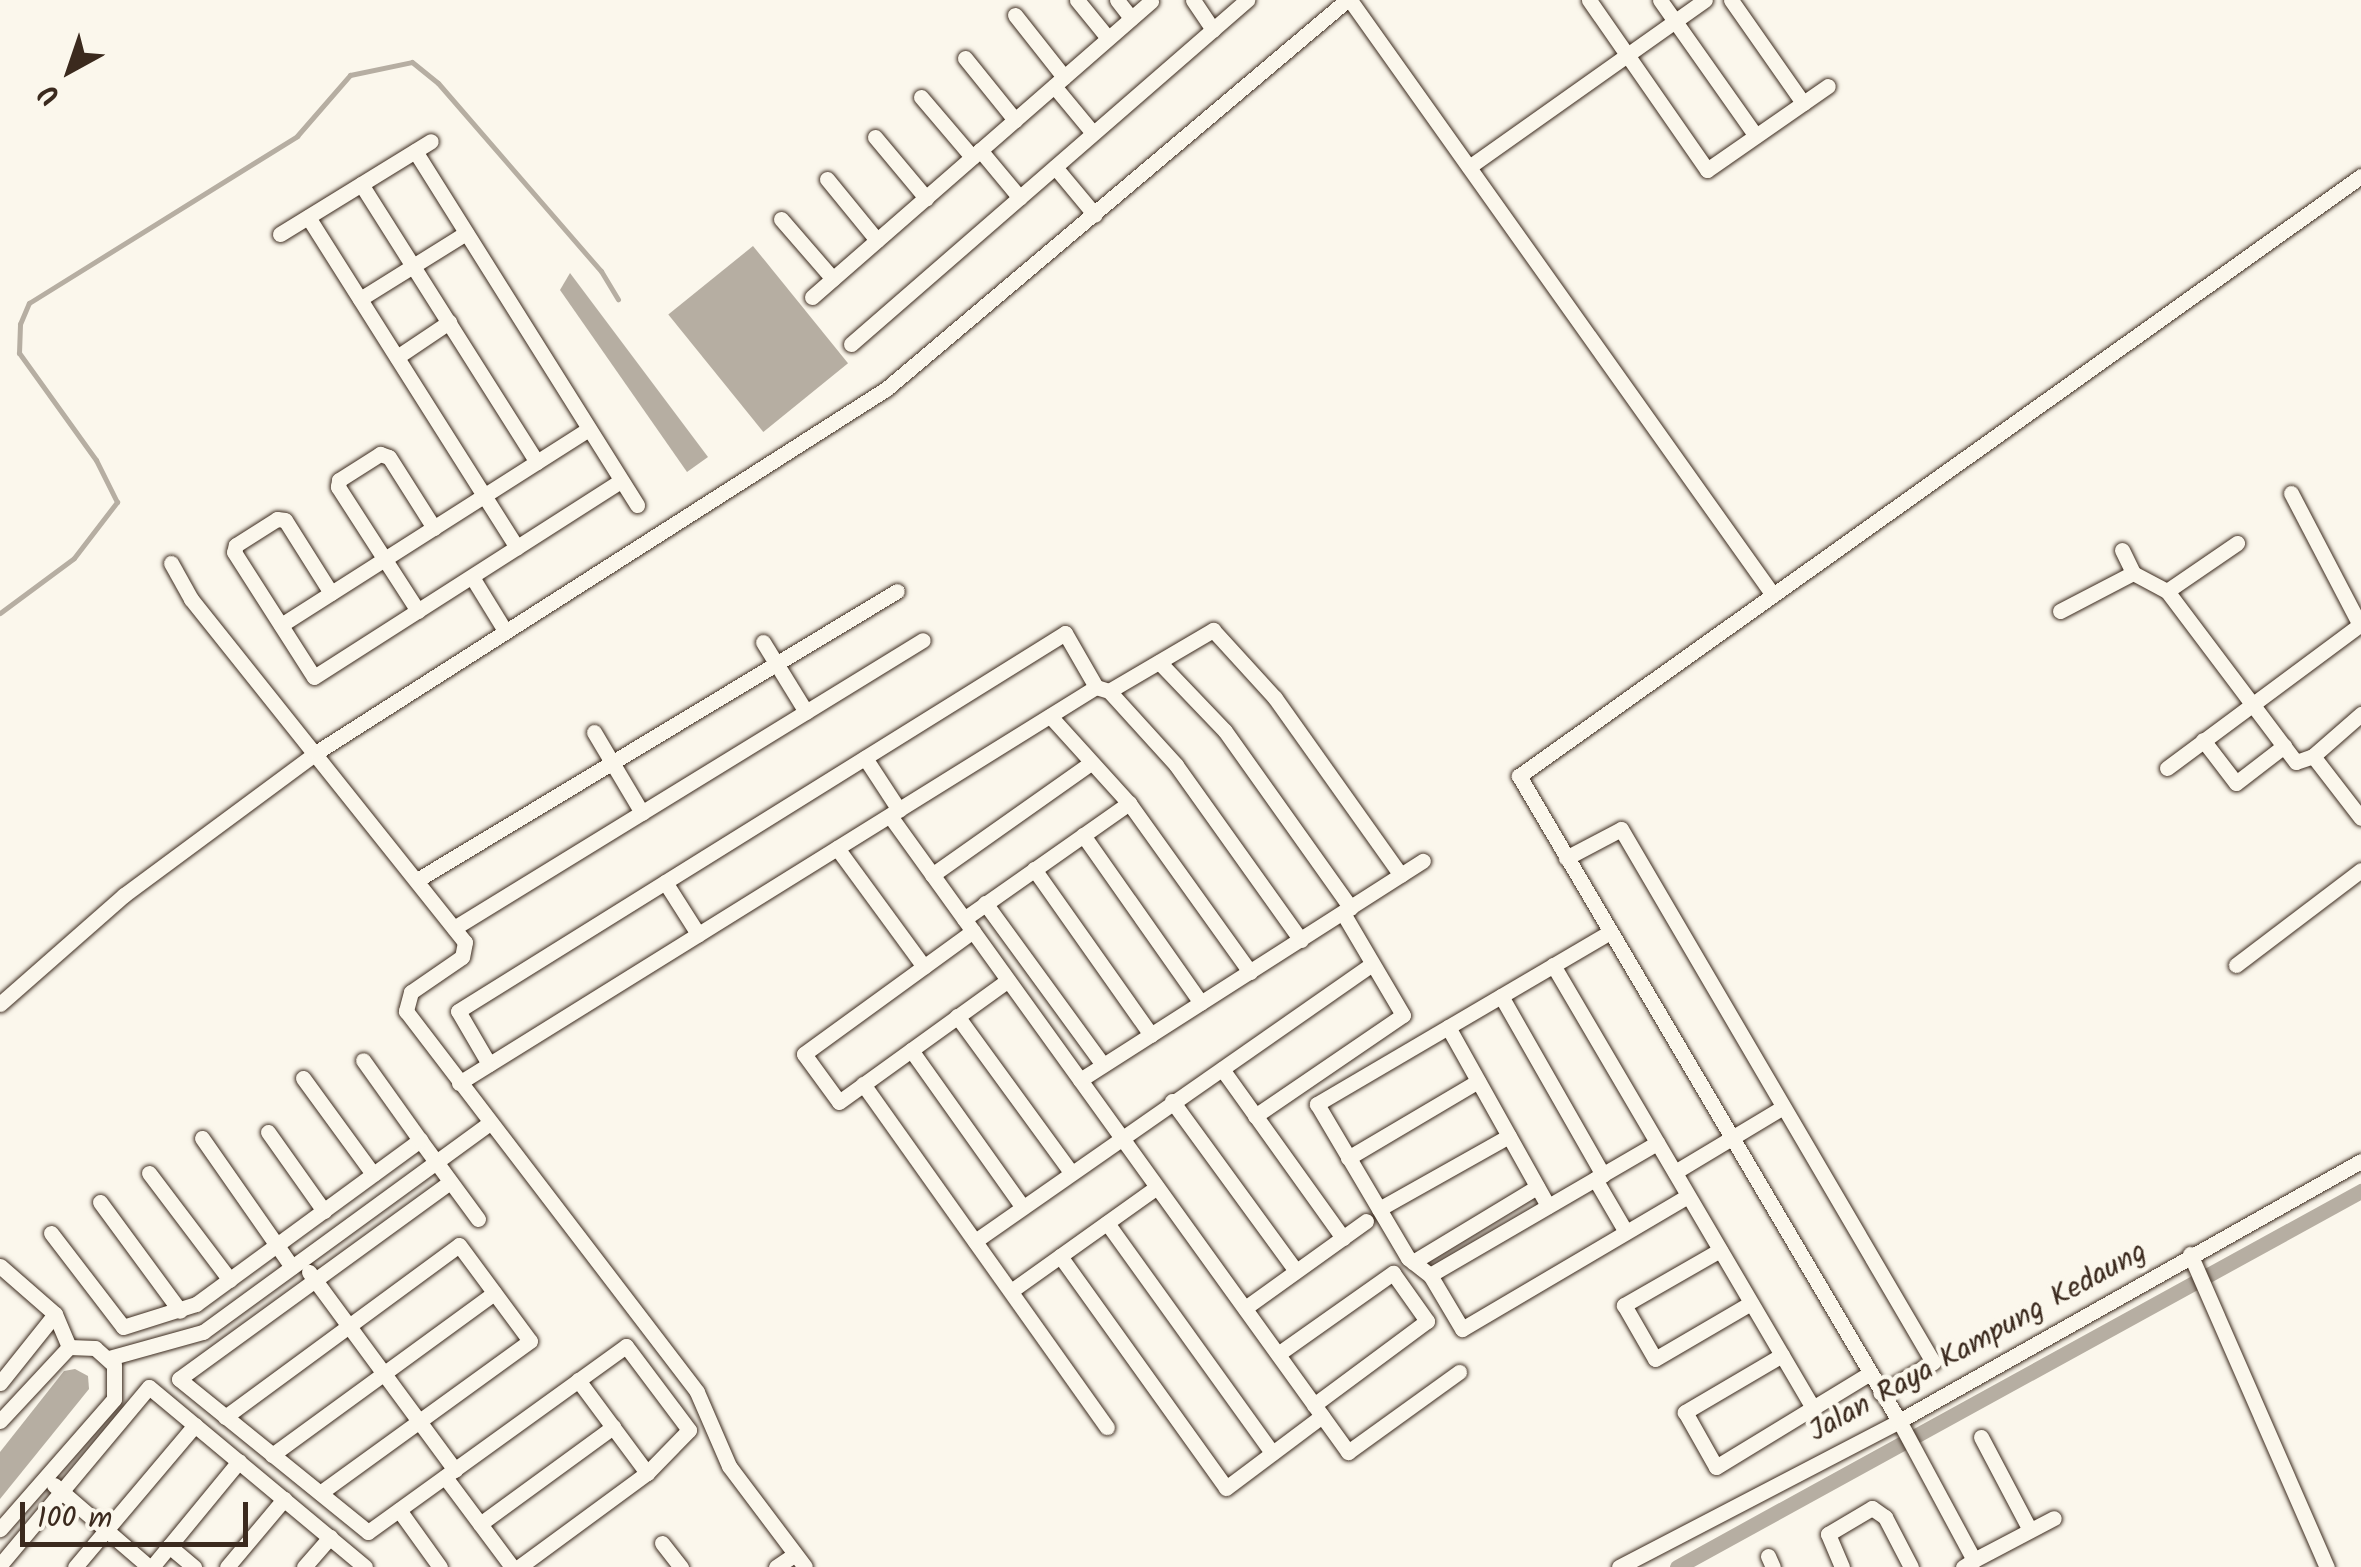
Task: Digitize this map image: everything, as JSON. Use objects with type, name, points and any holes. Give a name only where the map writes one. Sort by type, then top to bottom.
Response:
[{"type":"street","points":[[1077,0],[1108,38]]},
{"type":"street","points":[[1118,0],[1131,18]]},
{"type":"street","points":[[812,298],[1151,0]]},
{"type":"street","points":[[1193,0],[1213,30]]},
{"type":"street","points":[[851,344],[1247,0]]},
{"type":"street","points":[[0,1004],[124,895],[317,752],[504,629],[886,390],[1349,0],[1773,595]]},
{"type":"street","points":[[1589,0],[1707,170],[1828,86]]},
{"type":"street","points":[[1660,0],[1756,136]]},
{"type":"street","points":[[1469,167],[1705,0]]},
{"type":"street","points":[[1732,0],[1803,103]]},
{"type":"street","points":[[1015,14],[1094,134]]},
{"type":"street","points":[[965,58],[1014,120]]},
{"type":"street","points":[[921,97],[1020,198]]},
{"type":"street","points":[[875,137],[926,198]]},
{"type":"street","points":[[280,234],[431,142]]},
{"type":"street","points":[[415,151],[636,506]]},
{"type":"street","points":[[1055,167],[1094,215]]},
{"type":"street","points":[[2054,1518],[1969,1563],[1901,1424],[1867,1375],[1518,776],[2361,176]]},
{"type":"street","points":[[827,179],[877,240]]},
{"type":"street","points":[[362,184],[537,462]]},
{"type":"street","points":[[308,217],[517,548]]},
{"type":"street","points":[[782,219],[833,279]]},
{"type":"street","points":[[360,299],[466,233]]},
{"type":"street","points":[[396,356],[448,322]]},
{"type":"street","points":[[280,625],[589,429]]},
{"type":"street","points":[[418,611],[338,487],[380,454],[389,457],[434,528]]},
{"type":"street","points":[[332,593],[285,520],[236,544],[234,552],[314,677],[621,481]]},
{"type":"street","points":[[2167,768],[2361,624],[2292,493]]},
{"type":"street","points":[[2167,591],[2237,543]]},
{"type":"street","points":[[2122,550],[2133,573],[2167,591],[2296,762],[2314,756],[2361,714]]},
{"type":"street","points":[[170,563],[191,599],[454,928],[464,954],[411,992],[406,1011],[697,1392],[718,1448],[800,1561],[776,1567]]},
{"type":"street","points":[[2060,611],[2133,573]]},
{"type":"street","points":[[472,576],[504,629]]},
{"type":"street","points":[[417,880],[897,591]]},
{"type":"street","points":[[460,1083],[1050,716],[1159,662],[1213,630],[1275,698],[1401,875]]},
{"type":"street","points":[[489,1064],[458,1012],[1066,633],[1103,689],[1176,765],[1301,940]]},
{"type":"street","points":[[454,928],[923,640]]},
{"type":"street","points":[[763,642],[806,712]]},
{"type":"street","points":[[1159,662],[1225,731],[1347,911],[1371,964],[1404,1015],[1255,1116]]},
{"type":"street","points":[[1050,716],[1090,764],[1129,802],[1250,972]]},
{"type":"street","points":[[594,732],[642,813]]},
{"type":"street","points":[[2204,740],[2236,783],[2284,746]]},
{"type":"street","points":[[2314,756],[2361,818]]},
{"type":"street","points":[[865,758],[932,875],[1348,1452],[1459,1372]]},
{"type":"street","points":[[932,875],[1090,764]]},
{"type":"street","points":[[1008,980],[838,1102],[804,1054],[924,967],[985,904],[1129,802]]},
{"type":"street","points":[[1566,858],[1621,829],[1784,1106],[1933,1362],[1880,1393]]},
{"type":"street","points":[[1083,834],[1201,1003]]},
{"type":"street","points":[[837,848],[924,967]]},
{"type":"street","points":[[1080,1080],[1422,861]]},
{"type":"street","points":[[1034,869],[1152,1034]]},
{"type":"street","points":[[2236,966],[2361,870]]},
{"type":"street","points":[[665,882],[698,934]]},
{"type":"street","points":[[985,904],[1103,1065]]},
{"type":"street","points":[[1610,932],[1317,1104],[1413,1262],[1430,1275],[1462,1330],[1688,1196]]},
{"type":"street","points":[[975,1241],[1120,1135],[1371,964]]},
{"type":"street","points":[[1553,966],[1813,1408]]},
{"type":"street","points":[[1502,996],[1626,1232]]},
{"type":"street","points":[[957,1016],[1070,1171]]},
{"type":"street","points":[[1448,1028],[1548,1206]]},
{"type":"street","points":[[911,1050],[1022,1206]]},
{"type":"street","points":[[364,1060],[478,1219]]},
{"type":"street","points":[[1222,1069],[1343,1238]]},
{"type":"street","points":[[303,1078],[373,1174]]},
{"type":"street","points":[[1348,1158],[1478,1081]]},
{"type":"street","points":[[863,1084],[1107,1427]]},
{"type":"street","points":[[1172,1101],[1296,1272]]},
{"type":"street","points":[[1675,1172],[1784,1106]]},
{"type":"street","points":[[109,1358],[203,1332],[490,1123]]},
{"type":"street","points":[[268,1132],[324,1211]]},
{"type":"street","points":[[1379,1209],[1509,1136]]},
{"type":"street","points":[[202,1138],[277,1246],[314,1278],[419,1421],[450,1473],[480,1524],[516,1567],[647,1474],[689,1430],[626,1346],[578,1380],[450,1473],[368,1532],[178,1379],[314,1278],[450,1182]]},
{"type":"street","points":[[51,1233],[123,1327],[180,1311],[230,1280],[420,1140]]},
{"type":"street","points":[[1430,1275],[1658,1143]]},
{"type":"street","name":"Jalan Raya Kampung Kedaung","points":[[1619,1567],[1901,1424],[2361,1160]]},
{"type":"street","points":[[148,1172],[230,1280]]},
{"type":"street","points":[[1011,1291],[1158,1187]]},
{"type":"street","points":[[1413,1262],[1538,1187]]},
{"type":"street","points":[[100,1202],[180,1311]]},
{"type":"street","points":[[1244,1308],[1366,1221]]},
{"type":"street","points":[[1107,1223],[1272,1453]]},
{"type":"street","points":[[226,1417],[460,1245],[530,1341],[320,1493]]},
{"type":"street","points":[[1720,1250],[1624,1305],[1654,1359],[1751,1303]]},
{"type":"street","points":[[1060,1256],[1226,1488],[1427,1321],[1393,1273],[1278,1354]]},
{"type":"street","points":[[2192,1258],[2327,1567]]},
{"type":"street","points":[[3,1276],[55,1314],[69,1347]]},
{"type":"street","points":[[272,1455],[494,1293]]},
{"type":"street","points":[[0,1383],[55,1314]]},
{"type":"street","points":[[0,1421],[69,1347],[87,1345],[109,1358],[117,1373],[114,1399],[0,1529]]},
{"type":"street","points":[[1782,1355],[1685,1412],[1716,1467],[1867,1375]]},
{"type":"street","points":[[578,1380],[647,1474]]},
{"type":"street","points":[[0,1565],[149,1386],[365,1567]]},
{"type":"street","points":[[75,1567],[195,1424]]},
{"type":"street","points":[[480,1524],[613,1427]]},
{"type":"street","points":[[1981,1437],[2030,1530]]},
{"type":"street","points":[[46,1477],[150,1567],[239,1461]]},
{"type":"street","points":[[227,1567],[284,1498]]},
{"type":"street","points":[[1842,1567],[1828,1534],[1872,1508],[1885,1517],[1911,1567]]},
{"type":"street","points":[[398,1510],[440,1567]]},
{"type":"street","points":[[304,1567],[330,1537]]},
{"type":"street","points":[[662,1543],[682,1567]]},
{"type":"street","points":[[168,1546],[194,1567]]},
{"type":"shaded area","points":[[753,246],[848,363],[763,432],[668,315]]},
{"type":"shaded area","points":[[570,273],[708,457],[687,472],[560,290]]},
{"type":"shaded area","points":[[75,1369],[88,1376],[89,1389],[0,1499],[0,1452],[64,1371]]},
{"type":"waterway","points":[[0,613],[74,558],[117,502],[96,460],[19,353],[20,324],[29,303],[297,136],[350,75],[412,62],[438,83],[601,271],[618,299]]},
{"type":"waterway","points":[[1677,1567],[2361,1191]]}]
